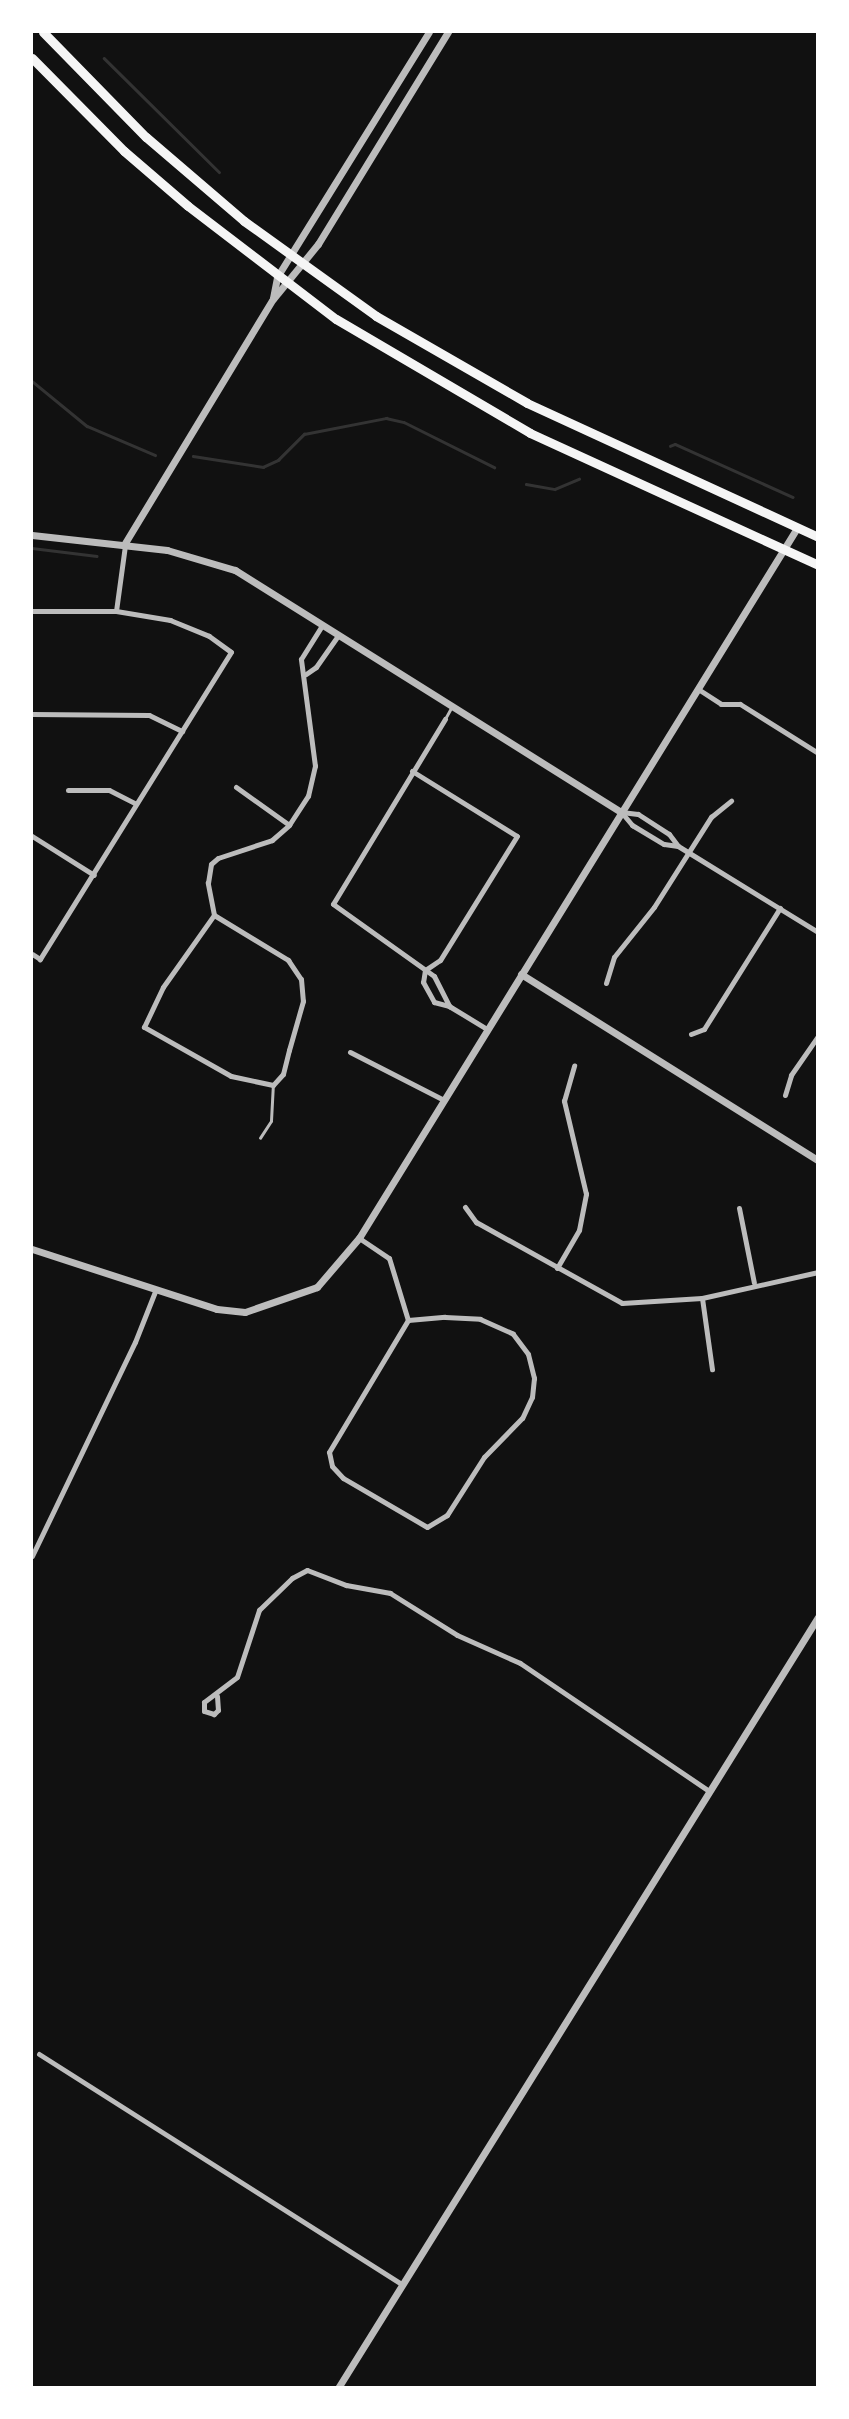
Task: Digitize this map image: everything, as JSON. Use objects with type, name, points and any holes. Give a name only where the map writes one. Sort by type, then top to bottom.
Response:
[{"type":"highway","points":[[43,32],[146,136],[244,221],[376,317],[505,391],[817,537]]},
{"type":"highway","points":[[32,58],[124,151],[277,277],[392,355],[530,433],[817,565]]},
{"type":"street","points":[[273,299],[277,277],[429,32]]},
{"type":"street","points":[[116,611],[125,543],[273,299],[289,286],[448,32]]},
{"type":"street","points":[[361,141],[375,149]]},
{"type":"street","points":[[32,1249],[64,1256],[217,1309],[245,1312],[268,1307],[317,1287],[359,1238],[797,528]]},
{"type":"street","points":[[32,535],[125,543],[202,558],[235,570],[621,812],[632,825],[664,844],[678,845]]},
{"type":"street","points":[[32,611],[116,611],[170,620],[209,636],[231,652],[40,959],[32,954]]},
{"type":"street","points":[[214,915],[288,960],[301,979],[303,1001],[293,1038],[283,1074],[272,1085],[231,1076],[144,1027],[163,987],[214,915],[208,883],[211,864],[218,858],[260,846],[289,825],[308,796],[315,766],[306,674],[301,659],[322,625]]},
{"type":"street","points":[[306,674],[316,667],[338,635]]},
{"type":"street","points":[[698,690],[721,704],[740,704],[817,753]]},
{"type":"street","points":[[32,715],[149,715],[181,731]]},
{"type":"street","points":[[445,719],[412,771],[407,786],[333,904],[434,976],[449,1006]]},
{"type":"street","points":[[412,771],[517,836],[440,960],[425,970],[423,982],[434,1002],[449,1006],[486,1029]]},
{"type":"street","points":[[236,787],[289,825]]},
{"type":"street","points":[[68,790],[108,790],[136,804]]},
{"type":"street","points":[[606,983],[614,957],[654,907],[711,817],[731,801]]},
{"type":"street","points":[[621,812],[638,814],[669,834],[689,853],[817,932]]},
{"type":"street","points":[[32,836],[94,875]]},
{"type":"street","points":[[691,1034],[704,1029],[780,908]]},
{"type":"street","points":[[521,974],[817,1160]]},
{"type":"street","points":[[785,1095],[791,1075],[817,1036]]},
{"type":"street","points":[[350,1052],[444,1100]]},
{"type":"street","points":[[557,1268],[579,1230],[586,1194],[564,1101],[574,1065]]},
{"type":"street","points":[[465,1207],[476,1222],[622,1303],[702,1298],[754,1283],[817,1272]]},
{"type":"street","points":[[739,1208],[754,1283]]},
{"type":"street","points":[[359,1238],[389,1258],[408,1320],[329,1451],[332,1466],[343,1478],[427,1527],[447,1515],[484,1457],[522,1418],[532,1396],[534,1378],[528,1354],[513,1334],[480,1319],[408,1320]]},
{"type":"street","points":[[32,1556],[135,1342],[156,1289]]},
{"type":"street","points":[[702,1298],[712,1369]]},
{"type":"street","points":[[217,1696],[237,1678],[259,1609],[274,1592],[307,1570],[346,1585],[390,1593],[457,1635],[520,1663],[709,1791]]},
{"type":"street","points":[[338,2388],[817,1617]]},
{"type":"street","points":[[39,2054],[402,2284]]},
{"type":"lane","points":[[445,719],[452,708]]},
{"type":"lane","points":[[260,1138],[271,1121],[272,1085]]},
{"type":"waterway","points":[[104,58],[219,172]]},
{"type":"waterway","points":[[32,381],[87,426],[155,455]]},
{"type":"waterway","points":[[193,456],[263,467],[278,460],[304,434],[386,418],[404,422],[494,467]]},
{"type":"waterway","points":[[670,446],[675,444],[793,497]]},
{"type":"waterway","points":[[526,484],[555,489],[579,479]]},
{"type":"waterway","points":[[32,548],[97,556]]}]
